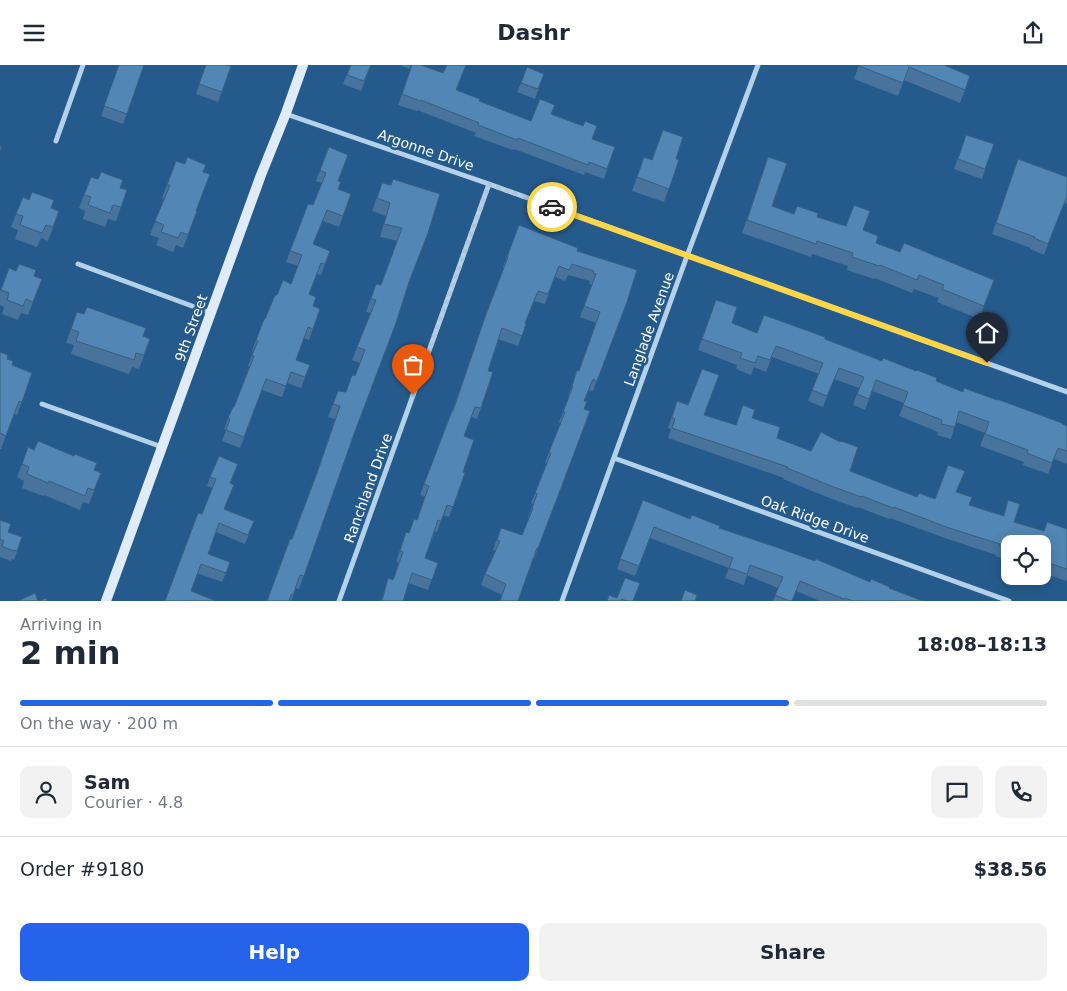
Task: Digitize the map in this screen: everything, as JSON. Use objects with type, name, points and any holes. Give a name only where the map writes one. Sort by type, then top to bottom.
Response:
[{"type":"street","points":[[56,141],[83,65]]},
{"type":"street","name":"9th Street","points":[[106,601],[303,65]]},
{"type":"street","name":"Langlade Avenue","points":[[562,601],[758,65]]},
{"type":"street","name":"Argonne Drive","points":[[286,113],[1067,392]]},
{"type":"street","name":"Ranchland Drive","points":[[339,601],[489,184]]},
{"type":"street","points":[[78,264],[211,313]]},
{"type":"street","points":[[42,404],[162,447]]},
{"type":"street","name":"Oak Ridge Drive","points":[[614,459],[1009,601]]},
{"type":"building","points":[[119,65],[144,65],[127,114],[104,106]]},
{"type":"building","points":[[206,65],[231,66],[222,92],[199,84]]},
{"type":"building","points":[[351,65],[371,65],[364,81],[347,75]]},
{"type":"building","points":[[412,65],[421,65],[443,73],[447,65],[466,65],[456,90],[480,99],[479,101],[531,121],[540,99],[555,105],[551,114],[583,126],[585,121],[597,126],[592,139],[615,147],[607,169],[589,162],[588,165],[518,138],[517,140],[478,125],[479,123],[402,94]]},
{"type":"building","points":[[859,65],[944,65],[970,76],[965,90],[909,67],[903,83]]},
{"type":"building","points":[[527,67],[544,74],[538,89],[521,83]]},
{"type":"building","points":[[663,130],[683,137],[676,159],[679,160],[669,189],[637,177],[644,157],[652,160]]},
{"type":"building","points":[[966,135],[994,144],[985,169],[958,159]]},
{"type":"building","points":[[329,147],[348,155],[338,181],[341,182],[338,189],[351,194],[343,216],[327,210],[313,244],[330,251],[325,264],[321,263],[309,294],[316,297],[313,306],[320,309],[313,329],[308,327],[296,360],[310,365],[305,377],[291,372],[286,386],[266,379],[244,437],[226,430],[230,419],[228,418],[254,356],[252,355],[258,341],[256,340],[264,319],[283,280],[291,284],[302,255],[290,251],[308,204],[313,205],[326,173],[320,170]]},
{"type":"building","points":[[187,157],[206,165],[203,172],[210,174],[188,235],[181,232],[178,238],[161,232],[164,225],[155,221],[170,185],[167,185],[176,161],[185,164]]},
{"type":"building","points":[[768,157],[787,163],[772,206],[794,214],[797,206],[818,213],[817,217],[846,226],[854,205],[870,211],[863,230],[878,236],[876,243],[900,252],[904,243],[994,280],[984,306],[942,289],[944,285],[919,275],[917,280],[880,265],[852,257],[853,253],[817,241],[816,244],[747,220]]},
{"type":"building","points":[[1018,159],[1067,177],[1067,196],[1048,244],[1035,237],[996,223]]},
{"type":"building","points":[[101,172],[123,180],[120,188],[127,190],[121,207],[113,205],[110,213],[88,205],[91,197],[84,195],[91,177],[98,179]]},
{"type":"building","points":[[393,179],[440,194],[396,323],[354,434],[304,576],[300,575],[289,601],[267,601],[317,473],[340,406],[333,404],[338,391],[346,392],[352,375],[355,376],[365,350],[357,347],[376,300],[371,299],[376,284],[381,285],[402,228],[384,224],[390,203],[377,198],[382,183],[391,185]]},
{"type":"building","points":[[32,192],[54,200],[51,208],[59,211],[53,227],[46,225],[42,233],[20,225],[23,216],[16,214],[23,197],[29,200]]},
{"type":"building","points":[[519,225],[578,248],[577,251],[637,270],[597,381],[593,379],[584,401],[587,402],[584,409],[590,411],[518,601],[500,601],[506,584],[485,574],[500,541],[497,540],[501,528],[522,535],[533,508],[537,494],[535,493],[551,453],[549,452],[565,412],[563,412],[577,370],[579,371],[600,312],[584,306],[596,274],[593,273],[594,271],[572,264],[569,270],[559,266],[548,294],[538,291],[525,323],[522,336],[502,328],[488,371],[493,372],[481,408],[475,407],[464,436],[474,440],[463,472],[465,473],[453,507],[447,505],[441,521],[438,520],[425,558],[438,563],[432,580],[412,573],[403,601],[382,601],[388,578],[393,580],[403,552],[400,551],[406,532],[409,533],[414,519],[417,520],[429,486],[424,484],[453,411]]},
{"type":"building","points":[[19,264],[36,270],[34,276],[42,279],[33,302],[26,299],[23,306],[7,300],[9,293],[1,290],[9,268],[16,271]]},
{"type":"building","points":[[716,300],[737,307],[732,323],[757,333],[764,315],[825,337],[825,339],[882,361],[883,358],[917,370],[937,378],[936,381],[963,392],[964,388],[1062,423],[1067,426],[1067,451],[1058,448],[1052,463],[1027,453],[1028,450],[985,434],[989,422],[959,411],[955,427],[941,424],[942,420],[903,405],[908,392],[876,380],[869,399],[857,394],[864,377],[839,368],[827,396],[812,390],[823,363],[776,346],[770,360],[758,356],[755,363],[740,358],[742,353],[702,339]]},
{"type":"building","points":[[87,307],[146,328],[143,336],[150,339],[144,355],[136,353],[134,360],[76,341],[79,332],[71,329],[77,312],[84,314]]},
{"type":"building","points":[[0,352],[8,355],[7,359],[13,361],[12,365],[32,373],[22,402],[19,401],[6,436],[0,433]]},
{"type":"building","points":[[702,369],[719,375],[704,415],[736,425],[743,405],[755,410],[752,418],[780,427],[777,438],[811,451],[821,432],[840,442],[858,447],[850,471],[917,497],[919,493],[935,499],[948,465],[965,471],[956,492],[972,497],[969,505],[1004,516],[1008,500],[1020,504],[1014,522],[1044,531],[1047,522],[1067,529],[1067,569],[1051,564],[1051,535],[1001,535],[1001,547],[999,546],[1000,544],[831,486],[788,467],[672,428],[675,419],[672,417],[677,401],[688,405]]},
{"type":"building","points":[[38,441],[97,463],[94,470],[101,473],[94,490],[88,488],[85,496],[27,474],[29,467],[22,464],[28,447],[34,450]]},
{"type":"building","points":[[219,456],[238,464],[230,483],[234,485],[224,509],[254,521],[248,535],[219,523],[208,554],[230,562],[226,573],[201,564],[191,591],[214,601],[165,601],[198,513],[202,514],[216,479],[210,477]]},
{"type":"building","points":[[643,500],[690,519],[692,515],[720,526],[719,528],[815,561],[816,559],[870,582],[871,579],[923,601],[853,601],[800,581],[792,601],[790,601],[775,595],[783,577],[750,565],[747,574],[729,568],[733,558],[654,527],[639,566],[620,559]]},
{"type":"building","points":[[0,520],[11,524],[8,532],[22,537],[17,551],[3,547],[4,541],[0,539]]},
{"type":"building","points":[[625,578],[640,583],[633,601],[621,599],[626,601],[607,601],[609,595],[617,598]]},
{"type":"building","points":[[685,590],[697,595],[695,601],[681,601]]},
{"type":"building","points":[[35,593],[38,601],[18,601]]},
{"type":"way so far","points":[[413,395],[489,184],[552,207]]},
{"type":"route","points":[[552,207],[987,363]]}]
